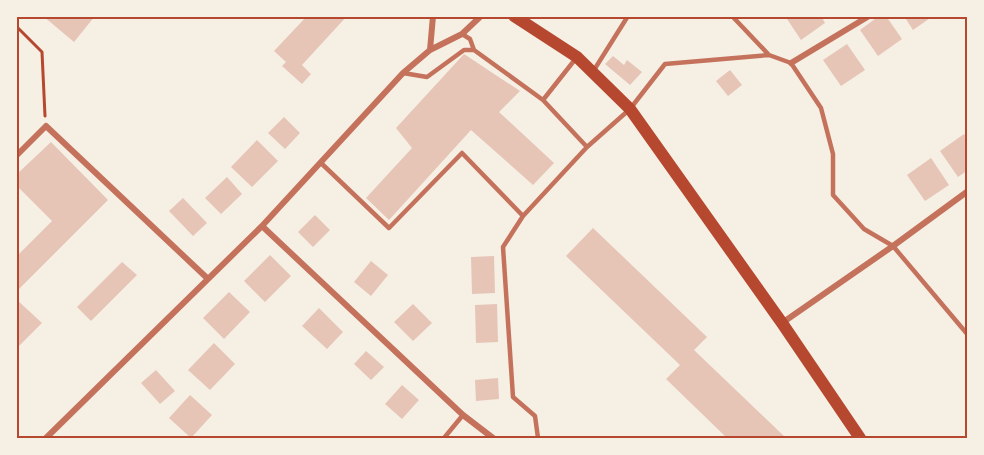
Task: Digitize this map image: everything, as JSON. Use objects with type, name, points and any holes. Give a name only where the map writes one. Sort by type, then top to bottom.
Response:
[{"type":"main road","points":[[514,16],[577,57],[630,109],[782,323],[860,438]]},
{"type":"street","points":[[430,50],[433,16]]},
{"type":"street","points":[[46,438],[262,226],[403,73],[430,50],[462,34],[481,16]]},
{"type":"street","points":[[791,63],[869,16]]},
{"type":"street","points":[[16,156],[46,126],[207,279]]},
{"type":"street","points":[[782,323],[893,246],[968,190]]},
{"type":"street","points":[[262,226],[463,415],[493,438]]},
{"type":"lane","points":[[593,73],[628,16]]},
{"type":"lane","points":[[732,16],[769,56]]},
{"type":"lane","points":[[462,34],[470,39],[474,50],[543,100],[587,147]]},
{"type":"lane","points":[[403,73],[427,77],[464,50],[474,50]]},
{"type":"lane","points":[[538,438],[535,416],[513,397],[503,248],[523,216],[587,147],[630,109],[664,64],[769,56],[791,63],[821,108],[833,154],[833,195],[864,229],[893,246],[968,335]]},
{"type":"lane","points":[[543,100],[577,57]]},
{"type":"lane","points":[[321,162],[388,228],[462,153],[523,216]]},
{"type":"lane","points":[[444,438],[463,415]]},
{"type":"path","points":[[16,26],[42,52],[46,126]]},
{"type":"building","points":[[43,16],[95,16],[74,42]]},
{"type":"building","points":[[307,16],[347,16],[302,65],[311,74],[302,84],[282,66],[286,62],[274,51]]},
{"type":"building","points":[[785,16],[821,16],[825,23],[801,40]]},
{"type":"building","points":[[879,16],[886,16],[902,39],[878,56],[860,30]]},
{"type":"building","points":[[904,16],[933,16],[913,30]]},
{"type":"building","points":[[847,44],[865,70],[841,86],[823,60]]},
{"type":"building","points":[[464,54],[520,91],[499,112],[554,163],[533,185],[471,130],[389,220],[366,198],[412,148],[396,128]]},
{"type":"building","points":[[613,56],[624,65],[627,60],[642,72],[630,85],[605,64]]},
{"type":"building","points":[[730,70],[742,85],[728,96],[716,81]]},
{"type":"building","points":[[284,117],[300,133],[285,149],[268,133]]},
{"type":"building","points":[[964,134],[968,139],[968,170],[958,177],[940,151]]},
{"type":"building","points":[[257,140],[278,161],[252,187],[231,167]]},
{"type":"building","points":[[51,142],[108,200],[16,292],[16,257],[52,221],[16,185],[16,175]]},
{"type":"building","points":[[931,158],[949,185],[925,201],[907,175]]},
{"type":"building","points":[[227,177],[242,194],[221,214],[205,198]]},
{"type":"building","points":[[183,198],[207,223],[193,236],[169,211]]},
{"type":"building","points":[[315,215],[330,230],[313,247],[298,232]]},
{"type":"building","points":[[593,228],[707,337],[694,350],[786,438],[727,438],[666,379],[680,365],[566,256]]},
{"type":"building","points":[[270,255],[291,276],[265,302],[244,281]]},
{"type":"building","points":[[494,256],[495,293],[472,294],[471,257]]},
{"type":"building","points":[[371,261],[388,275],[371,296],[354,282]]},
{"type":"building","points":[[122,262],[137,275],[91,321],[77,307]]},
{"type":"building","points":[[229,292],[250,312],[224,339],[203,318]]},
{"type":"building","points":[[16,299],[42,323],[16,349]]},
{"type":"building","points":[[413,304],[432,323],[413,341],[394,322]]},
{"type":"building","points":[[497,304],[498,342],[476,343],[475,305]]},
{"type":"building","points":[[319,308],[343,332],[327,349],[302,326]]},
{"type":"building","points":[[214,343],[235,364],[210,390],[188,370]]},
{"type":"building","points":[[366,351],[384,367],[371,380],[354,364]]},
{"type":"building","points":[[156,370],[175,391],[160,404],[141,383]]},
{"type":"building","points":[[498,378],[499,399],[476,401],[475,380]]},
{"type":"building","points":[[402,385],[419,400],[402,419],[385,404]]},
{"type":"building","points":[[190,395],[212,415],[191,438],[169,418]]}]
